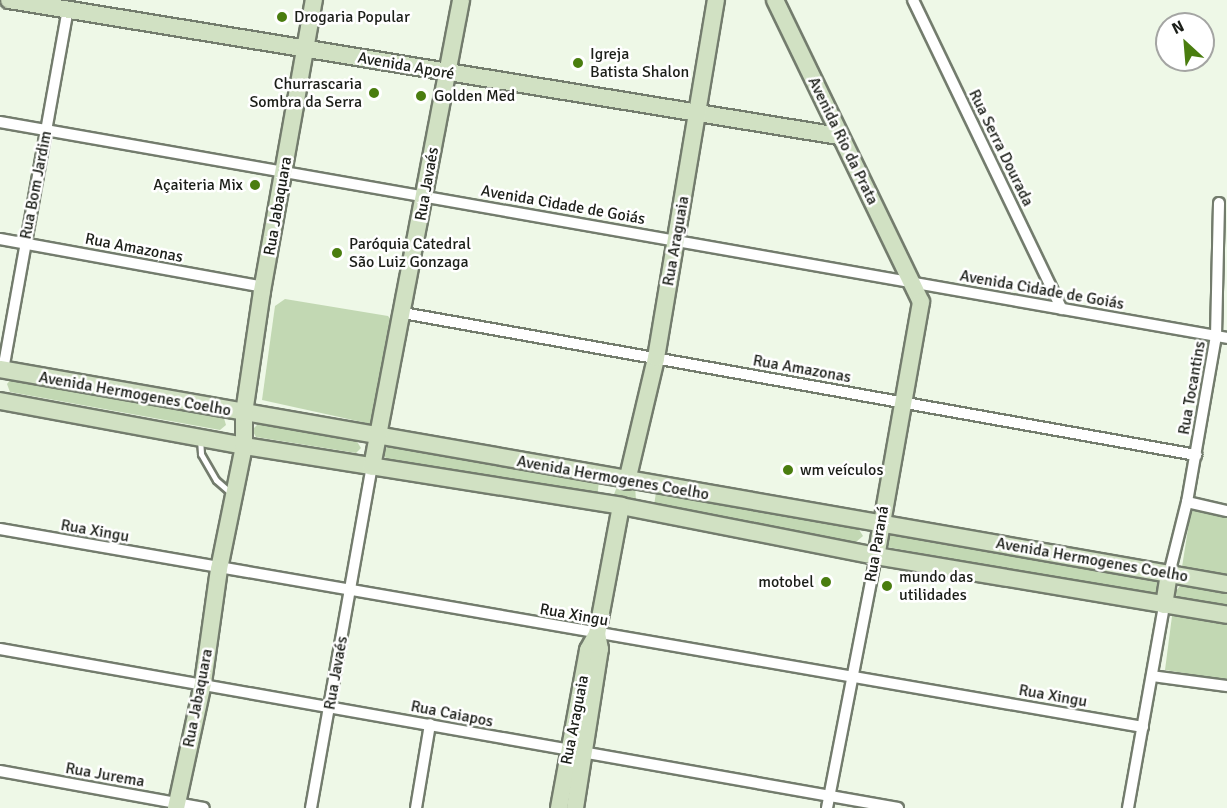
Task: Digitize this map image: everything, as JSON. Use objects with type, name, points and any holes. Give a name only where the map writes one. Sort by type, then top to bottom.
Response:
[{"type":"main road","name":"Avenida Aporé","points":[[9,0],[69,5],[446,73],[839,136]]},
{"type":"main road","name":"Rua Jabaquara","points":[[176,806],[203,683],[219,569],[244,446],[244,413],[263,287],[314,0]]},
{"type":"main road","name":"Rua Javaés","points":[[372,467],[404,313],[461,0]]},
{"type":"main road","name":"Rua Araguaia","points":[[627,481],[656,358],[716,0]]},
{"type":"main road","name":"Avenida Rio da Prata","points":[[775,0],[839,136],[912,281]]},
{"type":"main road","name":"Rua Paraná","points":[[876,556],[880,522],[921,302],[912,281]]},
{"type":"main road","name":"Avenida Hermogenes Coelho","points":[[1,372],[627,481],[880,522],[1227,584]]},
{"type":"main road","name":"Avenida Hermogenes Coelho","points":[[0,401],[244,446],[621,506],[876,556],[1227,615]]},
{"type":"main road","points":[[621,506],[630,506],[638,498],[635,485],[627,481]]},
{"type":"main road","name":"Rua Araguaia","points":[[559,808],[576,754],[600,649],[597,634],[621,506]]},
{"type":"main road","points":[[1164,606],[1169,574]]},
{"type":"main road","name":"Rua Araguaia","points":[[574,808],[576,754]]},
{"type":"street","name":"Rua Serra Dourada","points":[[912,0],[1062,309]]},
{"type":"street","name":"Rua Bom Jardim","points":[[1,372],[69,5]]},
{"type":"street","name":"Avenida Cidade de Goiás","points":[[0,122],[1221,337]]},
{"type":"street","name":"Rua Tocantins","points":[[1169,574],[1187,502],[1221,337],[1219,203]]},
{"type":"street","name":"Rua Amazonas","points":[[0,239],[263,287]]},
{"type":"street","name":"Rua Amazonas","points":[[404,313],[902,401],[1196,456]]},
{"type":"street","name":"Rua Javaés","points":[[312,808],[372,467]]},
{"type":"street","points":[[1187,502],[1227,510]]},
{"type":"street","name":"Rua Xingu","points":[[0,529],[219,569],[1143,728]]},
{"type":"street","name":"Rua Paraná","points":[[827,808],[876,556]]},
{"type":"street","points":[[1128,808],[1164,606]]},
{"type":"street","name":"Rua Caiapos","points":[[0,649],[430,724],[576,754],[897,808]]},
{"type":"street","points":[[1152,676],[1227,686]]},
{"type":"street","points":[[416,808],[430,724]]},
{"type":"street","name":"Rua Jurema","points":[[0,771],[176,806],[204,808]]},
{"type":"lane","points":[[200,438],[201,454],[216,480],[234,496]]},
{"type":"green space","points":[[285,299],[388,316],[392,321],[371,424],[262,400],[275,306]]},
{"type":"green space","points":[[12,378],[223,415],[226,425],[220,430],[10,392],[7,384]]},
{"type":"green space","points":[[258,424],[356,440],[361,448],[356,453],[256,437],[252,430]]},
{"type":"green space","points":[[388,445],[599,481],[597,499],[388,460],[383,455]]},
{"type":"green space","points":[[618,484],[635,485],[636,501],[613,497]]},
{"type":"green space","points":[[656,492],[858,528],[863,536],[856,542],[654,506]]},
{"type":"green space","points":[[1191,510],[1227,516],[1227,574],[1182,567]]},
{"type":"green space","points":[[887,534],[1157,582],[1160,591],[1154,596],[887,547]]},
{"type":"green space","points":[[1180,586],[1227,594],[1227,605],[1178,599],[1175,592]]},
{"type":"green space","points":[[1172,616],[1227,622],[1227,680],[1165,670]]},
{"type":"place","name":"Drogaria Popular","points":[[282,17]]},
{"type":"place","name":"Igreja Batista Shalon","points":[[578,63]]},
{"type":"place","name":"Churrascaria Sombra da Serra","points":[[374,93]]},
{"type":"place","name":"Golden Med","points":[[421,96]]},
{"type":"place","name":"Açaiteria Mix","points":[[255,185]]},
{"type":"place","name":"Paróquia Catedral São Luiz Gonzaga","points":[[337,253]]},
{"type":"place","name":"wm veículos","points":[[788,470]]},
{"type":"place","name":"motobel","points":[[826,582]]},
{"type":"place","name":"mundo das utilidades","points":[[887,586]]}]
